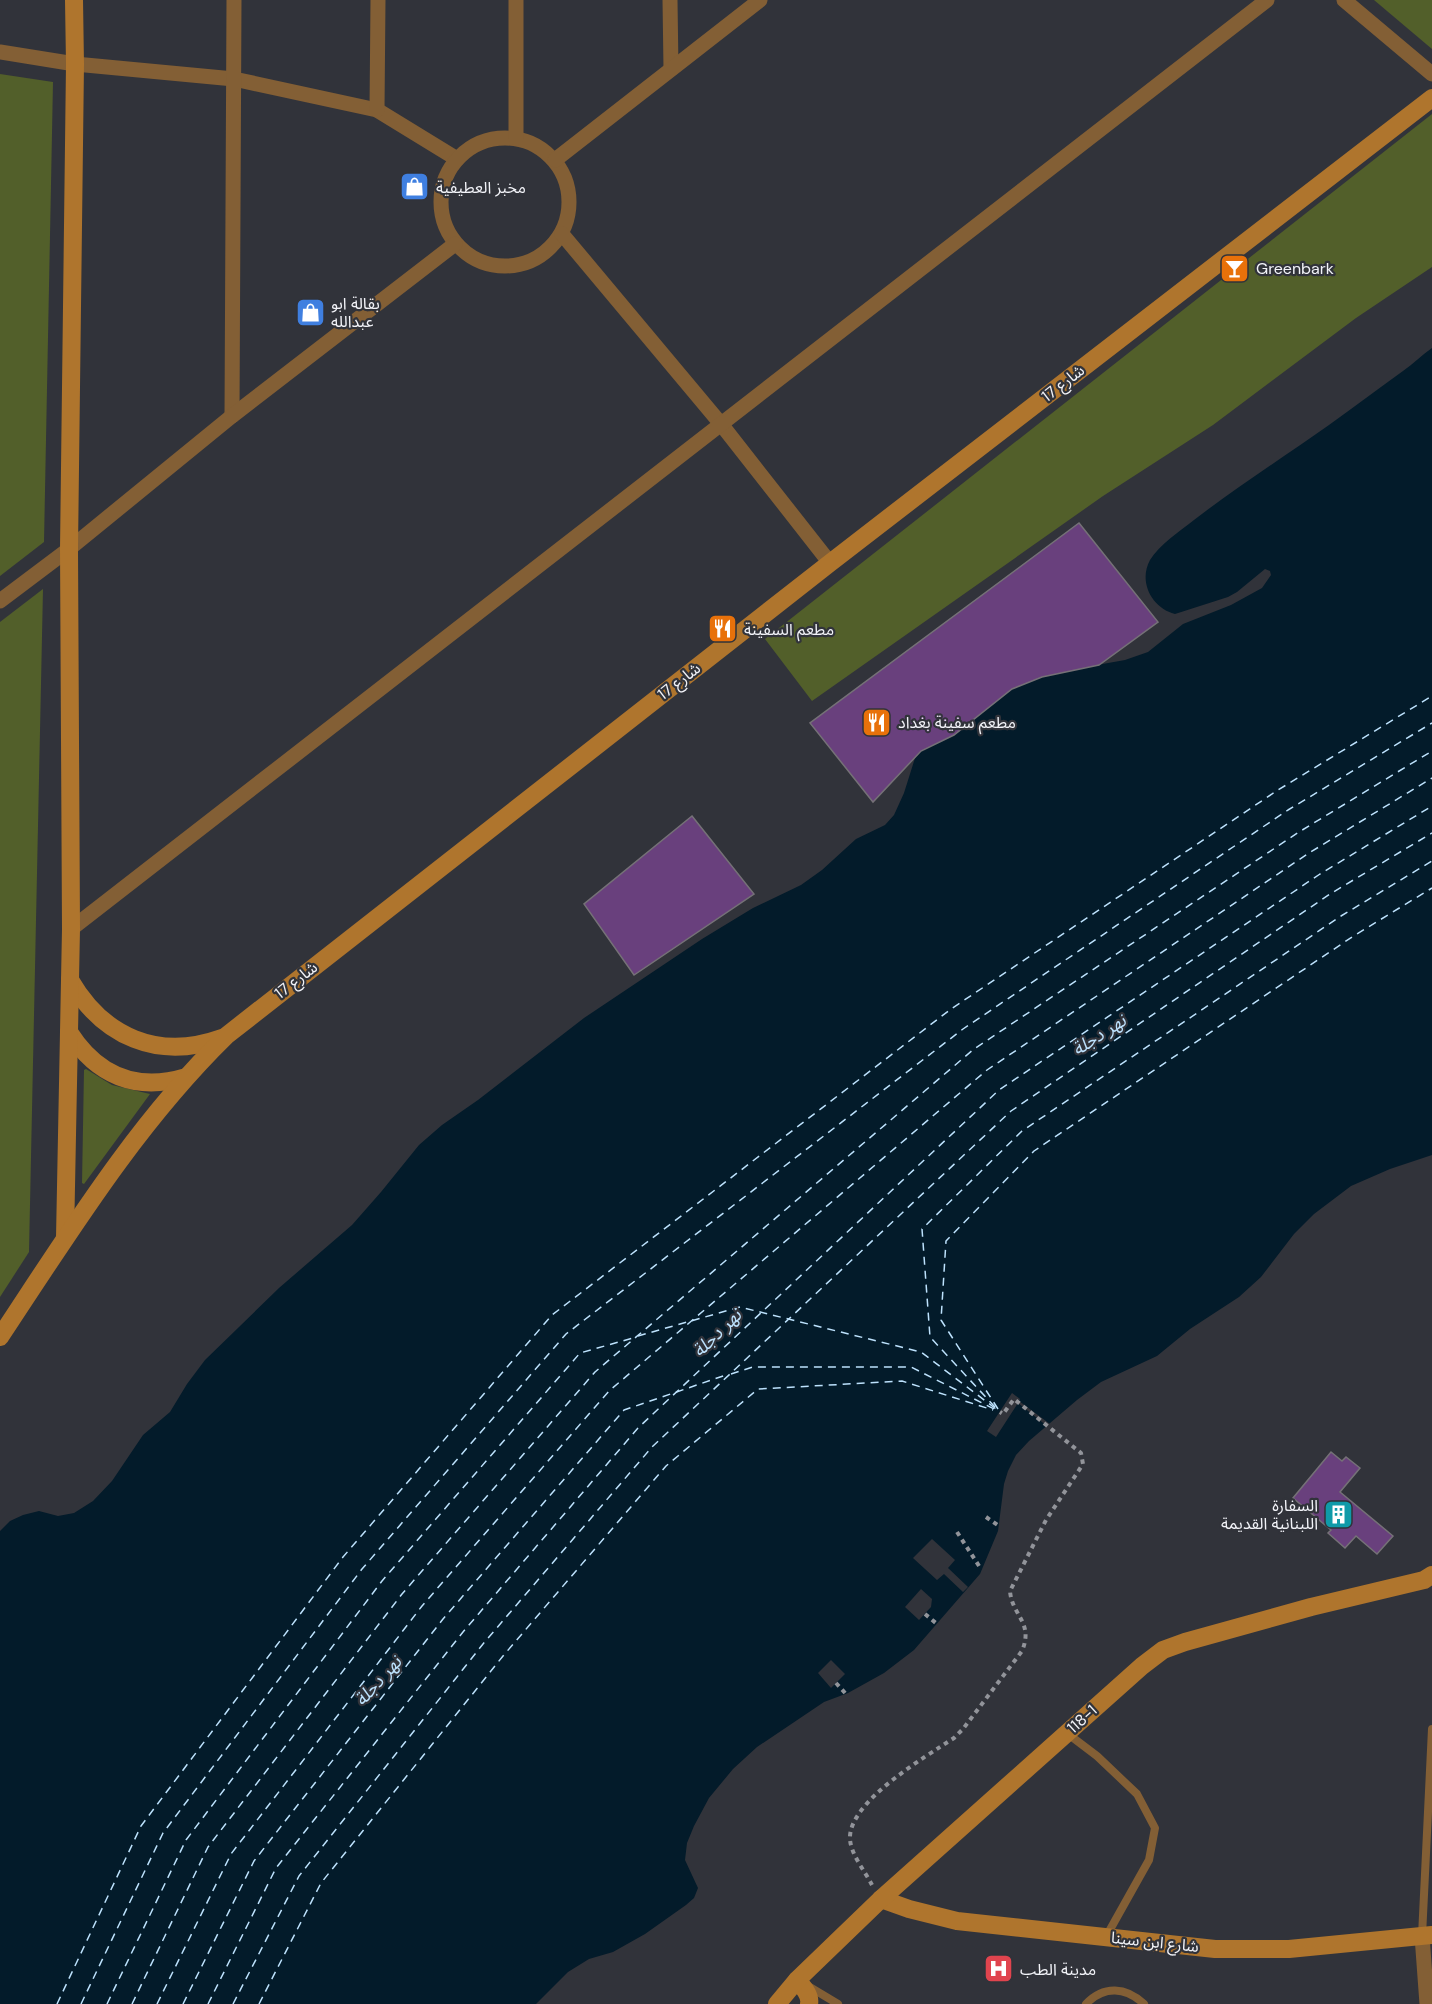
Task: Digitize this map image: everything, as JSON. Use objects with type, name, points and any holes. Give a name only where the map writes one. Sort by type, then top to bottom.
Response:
[{"type":"street","points":[[65,1238],[71,929],[69,549],[74,0]]},
{"type":"street","points":[[232,416],[234,0]]},
{"type":"street","points":[[377,110],[378,0]]},
{"type":"street","points":[[516,0],[516,138]]},
{"type":"street","points":[[670,0],[671,69]]},
{"type":"street","points":[[555,160],[760,0]]},
{"type":"street","points":[[71,929],[1267,0]]},
{"type":"street","points":[[1344,0],[1432,74]]},
{"type":"street","points":[[0,52],[75,64],[234,80],[377,110],[457,159]]},
{"type":"street","name":"شارع 17","points":[[0,1337],[65,1238],[146,1127],[186,1077],[226,1036],[830,563],[1432,98]]},
{"type":"street","points":[[494,138],[516,138],[537,146],[555,160],[567,183],[570,210],[562,234],[549,250],[531,262],[512,267],[491,266],[471,258],[455,244],[444,224],[440,201],[445,178],[457,159],[474,145],[494,138]]},
{"type":"street","points":[[562,234],[721,424],[830,563]]},
{"type":"street","points":[[0,601],[69,549],[232,416],[455,244]]},
{"type":"street","points":[[69,980],[86,1005],[109,1026],[146,1043],[166,1047],[187,1047],[226,1036]]},
{"type":"street","points":[[69,1032],[90,1059],[119,1077],[136,1082],[153,1083],[170,1082],[186,1077]]},
{"type":"street","name":"118-1","points":[[777,2004],[797,1980],[881,1899],[1142,1666],[1164,1650],[1185,1641],[1424,1580],[1432,1575]]},
{"type":"street","name":"شارع ابن سينا","points":[[881,1899],[909,1910],[957,1921],[1215,1948],[1252,1950],[1326,1947],[1427,1935]]},
{"type":"street","points":[[1427,1935],[1427,2004]]},
{"type":"street","points":[[797,1980],[807,1992],[809,2004]]},
{"type":"lane","points":[[1427,1935],[1432,1729]]},
{"type":"lane","points":[[1067,1733],[1097,1756],[1137,1794],[1155,1828],[1149,1860],[1106,1937]]},
{"type":"lane","points":[[797,1980],[838,2004]]},
{"type":"lane","points":[[1086,2004],[1103,1991],[1119,1990],[1134,1995],[1144,2004]]},
{"type":"path","points":[[881,1899],[852,1850],[850,1837],[853,1822],[870,1798],[954,1738],[963,1729],[1022,1651],[1027,1631],[1011,1601],[1010,1591],[1046,1520],[1083,1464],[1081,1453],[1014,1399],[1003,1414],[1000,1412]]},
{"type":"path","points":[[986,1517],[999,1526]]},
{"type":"path","points":[[957,1532],[981,1569]]},
{"type":"path","points":[[926,1614],[937,1624]]},
{"type":"path","points":[[836,1683],[846,1694]]},
{"type":"green space","points":[[1374,0],[1432,0],[1432,49]]},
{"type":"green space","points":[[0,74],[53,82],[44,542],[0,576]]},
{"type":"green space","points":[[1432,114],[1432,267],[1356,318],[1213,425],[1103,496],[812,701],[765,639]]},
{"type":"green space","points":[[43,589],[29,1252],[0,1297],[0,622]]},
{"type":"green space","points":[[86,1069],[112,1085],[150,1094],[84,1184],[82,1183],[84,1070]]},
{"type":"water","name":"نهر دجلة","points":[[1432,348],[1432,1155],[1390,1169],[1351,1186],[1314,1214],[1294,1234],[1261,1277],[1239,1297],[1190,1329],[1157,1356],[1101,1382],[1029,1441],[1016,1455],[1008,1471],[1004,1484],[998,1531],[980,1574],[914,1650],[884,1673],[848,1693],[824,1702],[757,1747],[733,1769],[709,1798],[687,1843],[685,1860],[698,1888],[694,1898],[645,1934],[613,1952],[589,1959],[568,1972],[536,2004],[0,2004],[0,1531],[10,1521],[23,1515],[39,1511],[58,1516],[74,1513],[93,1501],[112,1481],[143,1435],[170,1412],[205,1360],[279,1288],[352,1225],[419,1145],[442,1125],[584,1018],[702,939],[753,908],[801,885],[822,870],[856,839],[885,825],[894,815],[915,758],[921,751],[954,735],[1012,689],[1042,677],[1125,660],[1148,652],[1183,624],[1231,605],[1262,588],[1271,575],[1270,571],[1265,569],[1228,597],[1175,614],[1160,606],[1149,593],[1147,568],[1154,554],[1164,543]]},
{"type":"pier","points":[[1012,1393],[1050,1424],[1047,1426],[1018,1403],[996,1437],[987,1431]]},
{"type":"pier","points":[[932,1539],[955,1560],[948,1568],[968,1587],[963,1592],[944,1574],[937,1580],[913,1558]]},
{"type":"pier","points":[[921,1589],[932,1599],[931,1607],[919,1620],[905,1607]]},
{"type":"pier","points":[[831,1660],[845,1674],[831,1688],[818,1673]]},
{"type":"building","points":[[1079,523],[1158,622],[1099,665],[1042,677],[1012,689],[954,735],[921,751],[873,802],[810,723]]},
{"type":"building","points":[[692,816],[754,894],[634,975],[584,904]]},
{"type":"building","name":"السفارة اللبنانية القديمة","points":[[1331,1452],[1342,1461],[1346,1457],[1360,1468],[1340,1492],[1393,1536],[1377,1554],[1356,1536],[1345,1548],[1328,1533],[1331,1530],[1293,1498]]},
{"type":"ferry route","points":[[57,2004],[141,1826],[343,1557],[552,1315],[951,1009],[1278,790],[1432,696]]},
{"type":"ferry route","points":[[81,2004],[163,1833],[362,1569],[566,1334],[963,1029],[1288,810],[1432,723]]},
{"type":"ferry route","points":[[132,2004],[208,1847],[402,1594],[595,1372],[974,1049],[1299,832],[1432,751]]},
{"type":"ferry route","points":[[157,2004],[231,1854],[422,1606],[609,1391],[987,1070],[1309,853],[1432,778]]},
{"type":"ferry route","points":[[208,2004],[276,1868],[463,1632],[638,1428],[999,1090],[1320,874],[1432,806]]},
{"type":"ferry route","points":[[233,2004],[299,1876],[483,1644],[652,1447],[1011,1111],[1330,894],[1432,833]]},
{"type":"ferry route","points":[[995,1407],[930,1337],[922,1229],[1022,1131],[1341,916],[1432,861]]},
{"type":"ferry route","points":[[998,1409],[941,1320],[946,1241],[1034,1151],[1352,937],[1432,888]]},
{"type":"ferry route","points":[[638,1336],[740,1307],[921,1352],[1000,1412]]},
{"type":"ferry route","points":[[107,2004],[186,1840],[382,1581],[580,1353],[633,1338]]},
{"type":"ferry route","points":[[731,1374],[753,1367],[911,1367],[996,1410]]},
{"type":"ferry route","points":[[183,2004],[254,1861],[443,1619],[624,1410],[726,1375]]},
{"type":"ferry route","points":[[259,2004],[321,1883],[503,1656],[666,1466],[758,1389],[902,1381],[993,1410]]},
{"type":"place","name":"مخبز العطيفية","points":[[415,187]]},
{"type":"place","name":"Greenbark","points":[[1235,268]]},
{"type":"place","name":"بقالة ابو عبدالله","points":[[310,312]]},
{"type":"place","name":"مطعم السفينة","points":[[723,629]]},
{"type":"place","name":"مطعم سفينة بغداد","points":[[877,722]]},
{"type":"place","name":"السفارة اللبنانية القديمة","points":[[1339,1514]]},
{"type":"place","name":"مدينة الطب","points":[[999,1969]]}]
